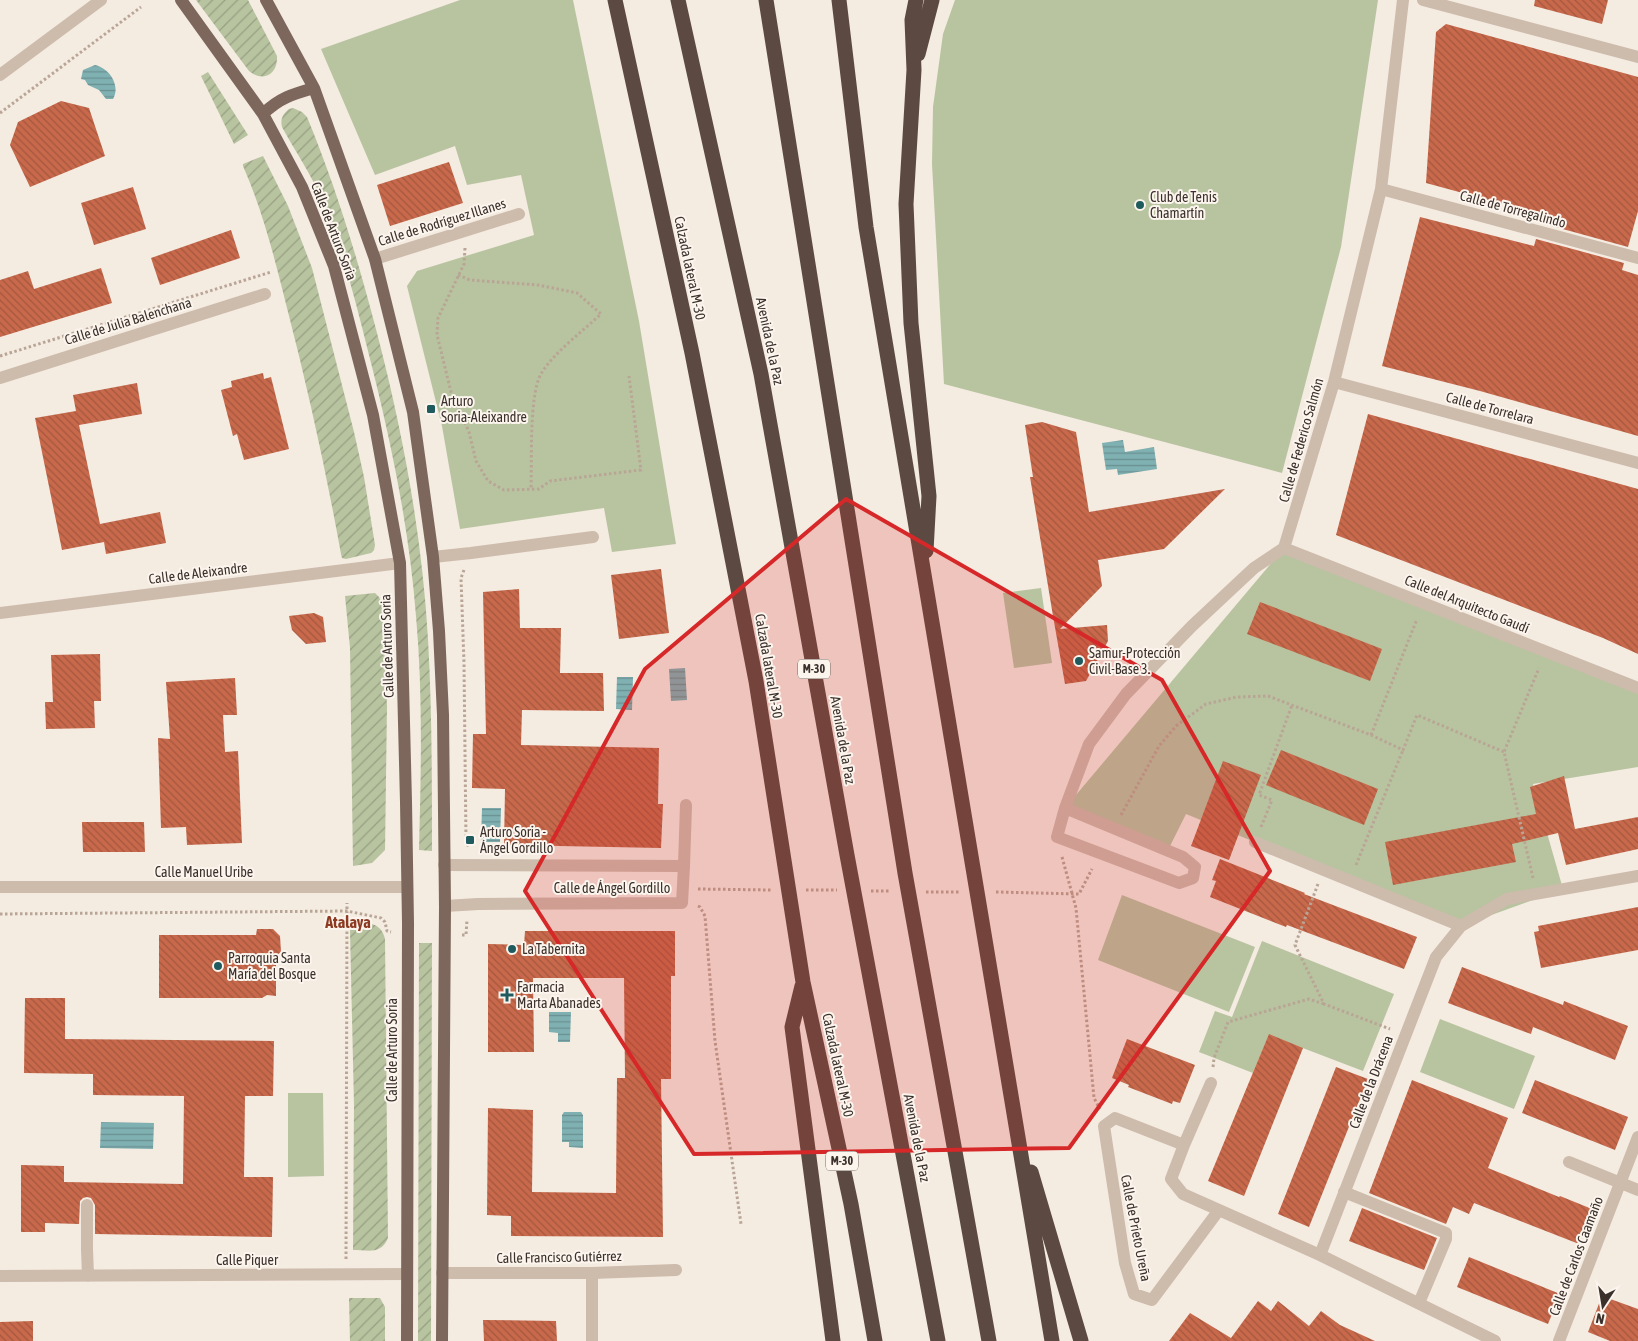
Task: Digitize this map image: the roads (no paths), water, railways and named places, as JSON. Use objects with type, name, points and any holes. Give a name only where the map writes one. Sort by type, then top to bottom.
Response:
[{"type":"highway","name":"Calzada lateral M-30","points":[[614,0],[692,353],[756,681],[803,982],[851,1204],[875,1341]]},
{"type":"highway","name":"Avenida de la Paz","points":[[678,0],[761,374],[849,864],[938,1341]]},
{"type":"highway","points":[[766,0],[903,864],[989,1341]]},
{"type":"highway","points":[[839,0],[866,227],[1052,1341]]},
{"type":"highway","points":[[916,0],[912,20],[914,70],[906,204],[911,323],[929,496],[924,580]]},
{"type":"highway","points":[[914,70],[932,0]]},
{"type":"highway","points":[[803,982],[792,1026],[833,1341]]},
{"type":"highway","points":[[1012,1108],[1082,1341]]},
{"type":"main road","name":"Calle de Arturo Soria","points":[[180,0],[263,114],[302,188],[334,266],[373,415],[400,563],[407,887],[407,1341]]},
{"type":"main road","name":"Calle de Arturo Soria","points":[[266,0],[314,88],[375,260],[413,412],[433,557],[443,715],[445,906],[442,1341]]},
{"type":"main road","points":[[263,114],[272,105],[289,95],[314,88]]},
{"type":"street","points":[[0,75],[101,0]]},
{"type":"street","name":"Calle de Federico Salmón","points":[[1284,548],[1334,382],[1381,189],[1403,0]]},
{"type":"street","points":[[1423,0],[1638,57]]},
{"type":"street","name":"Calle de Torregalindo","points":[[1381,189],[1638,258]]},
{"type":"street","name":"Calle de Rodríguez Illanes","points":[[375,260],[519,214]]},
{"type":"street","name":"Calle de Julia Balenchana","points":[[0,378],[265,294]]},
{"type":"street","name":"Calle de Torrelara","points":[[1334,382],[1638,464]]},
{"type":"street","points":[[433,557],[471,554],[593,538]]},
{"type":"street","points":[[1066,808],[1183,856],[1194,867],[1193,878],[1179,883],[1057,837],[1066,808],[1089,744],[1126,694],[1192,626],[1248,574],[1284,548]]},
{"type":"street","name":"Calle del Arquitecto Gaudí","points":[[1284,548],[1638,688]]},
{"type":"street","name":"Calle de Aleixandre","points":[[0,613],[400,563]]},
{"type":"street","points":[[684,866],[686,805]]},
{"type":"street","points":[[1255,842],[1462,926]]},
{"type":"street","name":"Calle de Ángel Gordillo","points":[[444,865],[684,866],[682,903],[445,906]]},
{"type":"street","name":"Calle de la Drácena","points":[[1320,1255],[1436,957],[1462,926],[1507,899],[1638,876]]},
{"type":"street","name":"Calle Manuel Uribe","points":[[0,886],[407,887]]},
{"type":"street","points":[[1211,1083],[1171,1179],[1184,1194],[1320,1255],[1495,1341]]},
{"type":"street","name":"Calle de Prieto Ureña","points":[[1184,1145],[1115,1118],[1104,1126],[1125,1262],[1134,1294],[1152,1300],[1219,1210]]},
{"type":"street","name":"Calle de Carlos Caamaño","points":[[1559,1341],[1638,1137]]},
{"type":"street","points":[[1569,1162],[1638,1190]]},
{"type":"street","points":[[1344,1192],[1446,1233],[1446,1239],[1419,1304]]},
{"type":"street","points":[[87,1205],[88,1276]]},
{"type":"street","name":"Calle Francisco Gutiérrez","points":[[442,1273],[592,1273],[676,1270]]},
{"type":"street","points":[[592,1273],[592,1341]]},
{"type":"street","name":"Calle Piquer","points":[[0,1276],[407,1274]]},
{"type":"water","points":[[95,65],[109,73],[115,83],[116,88],[113,99],[106,99],[99,90],[81,79],[83,70]]},
{"type":"water","points":[[1123,440],[1125,452],[1154,447],[1157,469],[1118,475],[1117,469],[1106,470],[1102,443]]},
{"type":"water","points":[[685,668],[687,700],[671,701],[669,669]]},
{"type":"water","points":[[617,677],[633,677],[632,710],[616,709]]},
{"type":"water","points":[[482,808],[501,808],[500,842],[481,842]]},
{"type":"water","points":[[549,1012],[571,1012],[570,1042],[558,1042],[558,1033],[549,1032]]},
{"type":"water","points":[[564,1112],[581,1112],[583,1115],[583,1148],[569,1147],[569,1142],[562,1142],[562,1115]]},
{"type":"water","points":[[101,1122],[154,1123],[153,1149],[100,1148]]},
{"type":"place","name":"Club de Tenis Chamartín","points":[[1140,205]]},
{"type":"place","name":"Arturo Soria-Aleixandre","points":[[431,409]]},
{"type":"place","name":"Samur-Protección Civil-Base 3.","points":[[1079,661]]},
{"type":"place","name":"Arturo Soria - Ángel Gordillo","points":[[470,840]]},
{"type":"place","name":"La Tabernita","points":[[512,949]]},
{"type":"place","name":"Parroquia Santa María del Bosque","points":[[218,966]]},
{"type":"place","name":"Farmacia Marta Abanades","points":[[507,995]]},
{"type":"district","name":"Atalaya","points":[[348,922]]}]
